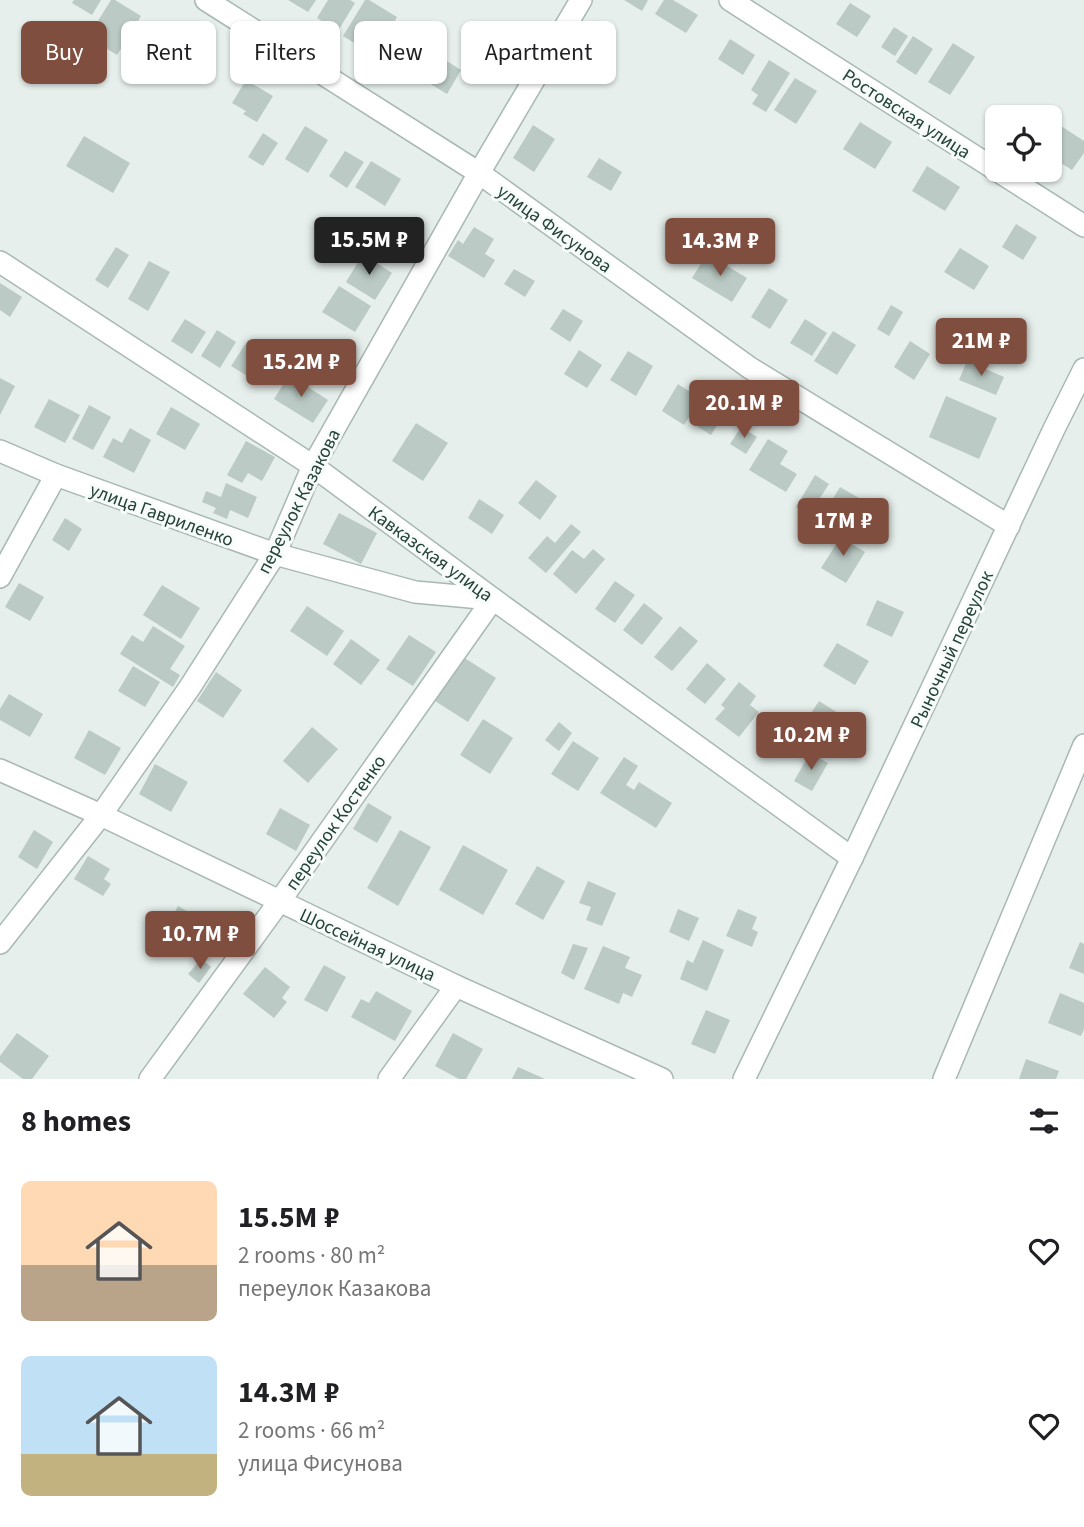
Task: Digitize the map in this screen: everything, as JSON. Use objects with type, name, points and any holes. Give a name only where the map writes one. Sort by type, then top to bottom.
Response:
[{"type":"street","name":"улица Фисунова","points":[[206,0],[479,173],[750,368],[1009,526]]},
{"type":"street","name":"переулок Казакова","points":[[0,943],[101,815],[190,687],[275,554],[313,466],[479,173],[581,0]]},
{"type":"street","name":"Ростовская улица","points":[[730,0],[1084,226]]},
{"type":"street","name":"Кавказская улица","points":[[0,262],[313,466],[852,858]]},
{"type":"street","name":"Рыночный переулок","points":[[744,1079],[1084,369]]},
{"type":"street","name":"улица Гавриленко","points":[[0,450],[56,475],[275,554],[415,592],[493,599]]},
{"type":"street","points":[[0,577],[56,475]]},
{"type":"street","name":"переулок Костенко","points":[[150,1079],[493,599]]},
{"type":"street","points":[[944,1079],[1084,745]]},
{"type":"street","name":"Шоссейная улица","points":[[0,770],[101,815],[456,986],[662,1079]]},
{"type":"street","points":[[389,1079],[456,986]]},
{"type":"building","points":[[74,0],[101,0],[92,15],[72,3]]},
{"type":"building","points":[[111,0],[141,16],[138,21],[121,21],[121,48],[117,55],[107,49],[107,21],[98,21]]},
{"type":"building","points":[[288,0],[316,0],[308,12]]},
{"type":"building","points":[[328,0],[350,0],[355,3],[340,28],[340,21],[322,21],[317,18]]},
{"type":"building","points":[[365,0],[397,17],[395,21],[354,21],[354,43],[343,36]]},
{"type":"building","points":[[624,0],[648,0],[642,11]]},
{"type":"building","points":[[664,0],[673,0],[698,15],[686,33],[655,14]]},
{"type":"building","points":[[850,3],[871,16],[857,37],[836,24]]},
{"type":"building","points":[[894,27],[908,36],[895,56],[881,47]]},
{"type":"building","points":[[913,36],[933,49],[916,75],[896,62]]},
{"type":"building","points":[[730,39],[755,55],[743,75],[718,59]]},
{"type":"building","points":[[953,43],[975,57],[950,95],[928,82]]},
{"type":"building","points":[[769,60],[790,73],[766,112],[752,104],[758,95],[751,90]]},
{"type":"building","points":[[447,61],[461,70],[447,94],[431,84],[447,84]]},
{"type":"building","points":[[795,78],[817,91],[796,124],[774,110]]},
{"type":"building","points":[[244,84],[253,84],[273,96],[257,122],[243,114],[246,111],[232,103]]},
{"type":"building","points":[[860,122],[892,142],[875,169],[843,149]]},
{"type":"building","points":[[533,125],[555,139],[534,172],[513,158]]},
{"type":"building","points":[[305,126],[328,140],[308,173],[285,159]]},
{"type":"building","points":[[1062,127],[1084,141],[1084,153],[1072,170],[1062,164]]},
{"type":"building","points":[[263,133],[278,143],[263,166],[248,157]]},
{"type":"building","points":[[84,136],[130,163],[113,193],[66,166]]},
{"type":"building","points":[[345,151],[364,162],[347,188],[329,176]]},
{"type":"building","points":[[599,158],[622,172],[611,191],[587,177]]},
{"type":"building","points":[[371,161],[401,179],[385,206],[355,187]]},
{"type":"building","points":[[927,166],[960,187],[945,211],[912,191]]},
{"type":"building","points":[[1016,224],[1037,237],[1023,260],[1002,247]]},
{"type":"building","points":[[474,227],[494,239],[485,254],[495,260],[484,278],[448,256],[458,240],[463,244]]},
{"type":"building","points":[[116,247],[129,255],[108,288],[95,280]]},
{"type":"building","points":[[960,248],[989,266],[974,290],[944,272]]},
{"type":"building","points":[[363,254],[392,273],[375,300],[346,282]]},
{"type":"building","points":[[707,254],[747,278],[732,302],[692,278]]},
{"type":"building","points":[[149,261],[170,272],[148,311],[128,299]]},
{"type":"building","points":[[514,269],[535,281],[525,297],[504,284]]},
{"type":"building","points":[[0,283],[22,297],[10,317],[0,310]]},
{"type":"building","points":[[339,286],[371,306],[355,332],[322,312]]},
{"type":"building","points":[[769,288],[788,300],[770,329],[751,317]]},
{"type":"building","points":[[891,305],[903,312],[889,336],[877,329]]},
{"type":"building","points":[[563,309],[583,321],[570,342],[550,329]]},
{"type":"building","points":[[185,319],[206,332],[192,354],[171,341]]},
{"type":"building","points":[[805,319],[827,333],[812,356],[790,343]]},
{"type":"building","points":[[217,330],[236,342],[220,368],[201,356]]},
{"type":"building","points":[[833,331],[856,345],[837,375],[814,361]]},
{"type":"building","points":[[248,340],[275,357],[259,383],[231,366]]},
{"type":"building","points":[[910,341],[930,354],[914,380],[894,367]]},
{"type":"building","points":[[579,350],[602,365],[587,388],[564,374]]},
{"type":"building","points":[[628,351],[653,366],[636,396],[610,380]]},
{"type":"building","points":[[967,361],[1004,377],[996,395],[959,380]]},
{"type":"building","points":[[289,375],[328,400],[313,423],[274,399]]},
{"type":"building","points":[[0,378],[15,386],[0,415]]},
{"type":"building","points":[[678,384],[701,399],[684,425],[662,411]]},
{"type":"building","points":[[946,396],[997,418],[979,459],[929,437]]},
{"type":"building","points":[[49,399],[80,415],[65,443],[34,427]]},
{"type":"building","points":[[89,405],[111,417],[93,450],[72,439]]},
{"type":"building","points":[[711,406],[724,414],[711,435],[698,427]]},
{"type":"building","points":[[171,407],[200,424],[185,450],[156,434]]},
{"type":"building","points":[[416,423],[448,443],[423,481],[392,461]]},
{"type":"building","points":[[741,427],[757,437],[746,454],[730,444]]},
{"type":"building","points":[[130,428],[151,440],[134,473],[103,457],[113,438],[122,443]]},
{"type":"building","points":[[768,439],[788,451],[780,464],[797,474],[786,492],[749,470]]},
{"type":"building","points":[[246,441],[275,457],[262,481],[248,473],[242,483],[227,475]]},
{"type":"building","points":[[815,475],[829,484],[809,515],[796,507]]},
{"type":"building","points":[[536,480],[557,496],[540,520],[518,503]]},
{"type":"building","points":[[226,483],[257,497],[248,518],[230,510],[227,519],[213,513],[216,508],[202,502],[206,491],[221,497]]},
{"type":"building","points":[[840,487],[859,498],[841,528],[822,516]]},
{"type":"building","points":[[479,499],[504,515],[492,534],[468,518]]},
{"type":"building","points":[[339,513],[377,533],[361,564],[323,544]]},
{"type":"building","points":[[65,518],[82,529],[69,551],[52,540]]},
{"type":"building","points":[[571,524],[581,532],[546,573],[528,558],[547,536],[555,543]]},
{"type":"building","points":[[844,532],[855,538],[852,544],[865,552],[846,583],[821,568]]},
{"type":"building","points":[[593,549],[605,559],[576,594],[553,574],[572,550],[584,559]]},
{"type":"building","points":[[615,581],[635,595],[615,623],[595,609]]},
{"type":"building","points":[[19,583],[44,597],[30,621],[5,607]]},
{"type":"building","points":[[162,585],[200,608],[181,639],[143,615]]},
{"type":"building","points":[[877,600],[904,612],[892,637],[866,625]]},
{"type":"building","points":[[644,603],[663,618],[642,645],[623,630]]},
{"type":"building","points":[[307,606],[344,631],[327,656],[290,631]]},
{"type":"building","points":[[153,626],[185,646],[170,669],[180,675],[173,687],[120,654],[132,635],[143,642]]},
{"type":"building","points":[[680,626],[698,641],[672,671],[654,657]]},
{"type":"building","points":[[409,635],[436,652],[413,686],[386,669]]},
{"type":"building","points":[[351,639],[380,660],[361,685],[333,664]]},
{"type":"building","points":[[837,643],[869,661],[855,685],[823,666]]},
{"type":"building","points":[[463,657],[496,678],[468,722],[435,701]]},
{"type":"building","points":[[707,663],[726,679],[705,704],[686,689]]},
{"type":"building","points":[[133,666],[160,682],[145,707],[118,691]]},
{"type":"building","points":[[216,672],[242,690],[223,718],[197,701]]},
{"type":"building","points":[[739,682],[756,696],[750,705],[759,712],[739,737],[715,719],[725,708],[721,705]]},
{"type":"building","points":[[9,694],[43,714],[30,737],[0,720],[0,709]]},
{"type":"building","points":[[819,701],[846,718],[832,738],[806,721]]},
{"type":"building","points":[[483,719],[513,738],[490,774],[460,755]]},
{"type":"building","points":[[559,722],[572,733],[559,751],[545,740]]},
{"type":"building","points":[[312,727],[338,749],[308,783],[283,761]]},
{"type":"building","points":[[89,730],[121,748],[105,775],[74,758]]},
{"type":"building","points":[[573,741],[599,758],[578,791],[551,774]]},
{"type":"building","points":[[810,753],[828,763],[812,791],[794,781]]},
{"type":"building","points":[[624,757],[638,766],[626,785],[634,790],[639,782],[672,803],[656,828],[600,793]]},
{"type":"building","points":[[155,764],[188,782],[171,812],[139,794]]},
{"type":"building","points":[[368,803],[392,817],[377,843],[353,829]]},
{"type":"building","points":[[280,808],[310,825],[296,851],[266,834]]},
{"type":"building","points":[[34,830],[53,842],[37,869],[18,857]]},
{"type":"building","points":[[400,830],[431,847],[398,906],[367,888]]},
{"type":"building","points":[[463,845],[508,870],[483,915],[439,890]]},
{"type":"building","points":[[88,856],[110,869],[104,879],[111,884],[103,896],[74,879]]},
{"type":"building","points":[[537,866],[565,881],[543,920],[515,904]]},
{"type":"building","points":[[588,881],[616,893],[602,926],[586,920],[591,907],[579,903]]},
{"type":"building","points":[[178,906],[196,916],[183,940],[165,930]]},
{"type":"building","points":[[678,909],[699,918],[689,941],[669,932]]},
{"type":"building","points":[[738,909],[757,917],[752,929],[758,932],[752,947],[726,936]]},
{"type":"building","points":[[703,940],[724,950],[707,991],[680,979],[687,960],[693,963]]},
{"type":"building","points":[[1080,942],[1084,944],[1084,974],[1069,968]]},
{"type":"building","points":[[573,944],[588,948],[574,980],[561,973]]},
{"type":"building","points":[[603,946],[630,957],[625,968],[642,975],[632,997],[623,993],[619,1004],[584,989]]},
{"type":"building","points":[[201,959],[211,967],[199,983],[188,974]]},
{"type":"building","points":[[324,965],[346,977],[327,1012],[304,1000]]},
{"type":"building","points":[[265,967],[290,987],[282,998],[287,1002],[274,1018],[243,994]]},
{"type":"building","points":[[376,991],[412,1011],[395,1041],[351,1017],[361,999],[369,1003]]},
{"type":"building","points":[[1060,993],[1084,1003],[1084,1029],[1081,1036],[1048,1023]]},
{"type":"building","points":[[706,1010],[730,1020],[715,1054],[691,1044]]},
{"type":"building","points":[[17,1033],[49,1056],[32,1079],[23,1079],[0,1062],[0,1056]]},
{"type":"building","points":[[453,1033],[483,1049],[466,1079],[459,1079],[435,1066]]},
{"type":"building","points":[[1026,1059],[1059,1071],[1056,1079],[1019,1079]]},
{"type":"building","points":[[518,1067],[545,1079],[512,1079]]}]
